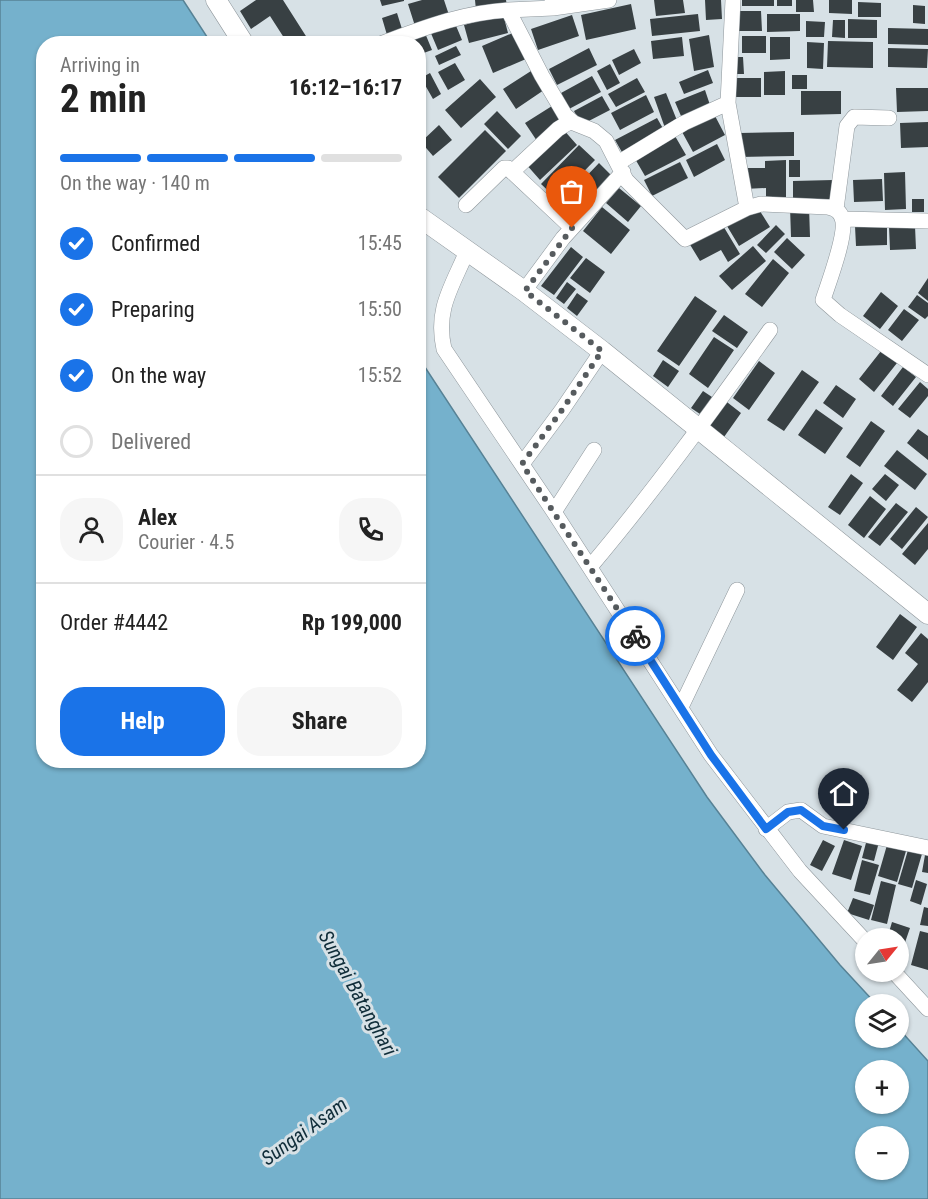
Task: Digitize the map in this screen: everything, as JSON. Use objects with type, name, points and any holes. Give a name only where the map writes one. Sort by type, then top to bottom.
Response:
[{"type":"street","points":[[216,0],[239,36]]},
{"type":"street","points":[[403,36],[456,17],[485,11],[609,0]]},
{"type":"street","points":[[733,0],[728,103],[747,208]]},
{"type":"street","points":[[508,10],[542,76],[565,114],[571,121],[582,128],[594,131],[606,141],[626,180],[685,239],[747,208],[761,204],[828,207],[839,214],[928,221]]},
{"type":"street","points":[[525,291],[620,168],[684,123],[728,103]]},
{"type":"street","points":[[889,118],[854,117],[847,126],[839,214],[843,231],[823,300],[840,315],[928,375]]},
{"type":"street","points":[[512,172],[558,129],[571,121]]},
{"type":"street","points":[[466,205],[502,168],[508,168],[572,228]]},
{"type":"street","points":[[426,222],[525,291],[602,351],[928,614]]},
{"type":"street","points":[[467,252],[442,310],[440,331],[444,349],[554,512],[711,755],[800,871],[855,930]]},
{"type":"street","points":[[590,567],[698,429],[770,330]]},
{"type":"street","points":[[522,464],[602,351]]},
{"type":"street","points":[[554,512],[594,450]]},
{"type":"street","points":[[681,707],[737,590]]},
{"type":"street","points":[[766,829],[788,812],[801,810],[823,826],[928,848]]},
{"type":"street","points":[[903,982],[928,1009]]},
{"type":"water","points":[[0,0],[183,0],[206,36],[36,36],[36,768],[426,768],[426,369],[707,797],[765,875],[867,994],[855,994],[855,1048],[909,1048],[909,1040],[928,1061],[928,1199],[0,1199]]},
{"type":"building","points":[[256,0],[283,0],[306,36],[283,36],[270,16],[251,29],[240,11]]},
{"type":"building","points":[[380,0],[404,0],[404,1],[382,6]]},
{"type":"building","points":[[422,0],[444,0],[449,15],[415,26],[408,4]]},
{"type":"building","points":[[475,0],[506,0],[507,6],[476,10]]},
{"type":"building","points":[[654,0],[683,0],[685,13],[656,16]]},
{"type":"building","points":[[705,0],[721,0],[722,19],[706,20]]},
{"type":"building","points":[[742,0],[774,0],[774,6],[742,6]]},
{"type":"building","points":[[777,0],[792,0],[792,6],[777,6]]},
{"type":"building","points":[[796,0],[813,0],[814,12],[796,12]]},
{"type":"building","points":[[829,0],[852,0],[852,14],[829,13]]},
{"type":"building","points":[[858,2],[881,3],[881,17],[858,17]]},
{"type":"building","points":[[631,4],[636,29],[586,40],[581,15]]},
{"type":"building","points":[[913,5],[925,6],[925,24],[913,23]]},
{"type":"building","points":[[736,11],[761,11],[762,31],[736,31]]},
{"type":"building","points":[[397,13],[402,29],[387,35],[382,18]]},
{"type":"building","points":[[503,14],[508,33],[469,43],[464,25]]},
{"type":"building","points":[[698,14],[700,31],[652,36],[650,19]]},
{"type":"building","points":[[767,14],[800,14],[800,31],[767,32]]},
{"type":"building","points":[[572,15],[579,36],[538,50],[531,29]]},
{"type":"building","points":[[848,19],[877,20],[877,38],[848,38]]},
{"type":"building","points":[[833,20],[845,20],[845,38],[832,37]]},
{"type":"building","points":[[454,21],[462,40],[438,50],[430,31]]},
{"type":"building","points":[[806,21],[825,22],[824,37],[806,37]]},
{"type":"building","points":[[888,28],[928,29],[928,45],[888,44]]},
{"type":"building","points":[[515,32],[526,59],[493,73],[482,46]]},
{"type":"building","points":[[425,33],[432,50],[426,52],[426,36],[417,36]]},
{"type":"building","points":[[709,35],[714,67],[694,71],[689,39]]},
{"type":"building","points":[[742,36],[766,36],[766,53],[742,53]]},
{"type":"building","points":[[682,37],[684,56],[653,59],[651,41]]},
{"type":"building","points":[[770,37],[790,37],[790,59],[770,60]]},
{"type":"building","points":[[828,41],[873,42],[873,68],[827,67]]},
{"type":"building","points":[[807,42],[824,43],[823,69],[807,68]]},
{"type":"building","points":[[456,46],[461,55],[439,65],[435,56]]},
{"type":"building","points":[[589,48],[597,65],[557,85],[549,69]]},
{"type":"building","points":[[888,48],[928,49],[927,68],[888,67]]},
{"type":"building","points":[[634,49],[641,63],[619,75],[612,60]]},
{"type":"building","points":[[734,57],[743,57],[744,74],[734,74]]},
{"type":"building","points":[[455,63],[465,80],[448,90],[438,72]]},
{"type":"building","points":[[610,64],[620,83],[607,90],[597,71]]},
{"type":"building","points":[[708,70],[713,83],[684,94],[679,82]]},
{"type":"building","points":[[531,71],[544,90],[516,109],[503,89]]},
{"type":"building","points":[[785,71],[785,95],[764,95],[764,72]]},
{"type":"building","points":[[430,73],[441,94],[433,99],[426,87],[426,75]]},
{"type":"building","points":[[792,75],[807,75],[807,89],[792,89]]},
{"type":"building","points":[[592,76],[601,92],[569,109],[561,93]]},
{"type":"building","points":[[637,78],[645,92],[616,107],[608,94]]},
{"type":"building","points":[[732,78],[761,78],[761,97],[732,97]]},
{"type":"building","points":[[480,79],[496,97],[461,128],[445,110]]},
{"type":"building","points":[[896,88],[928,88],[928,111],[897,112]]},
{"type":"building","points":[[705,90],[710,105],[681,116],[675,102]]},
{"type":"building","points":[[801,91],[841,91],[841,114],[801,115]]},
{"type":"building","points":[[666,93],[678,123],[665,128],[654,97]]},
{"type":"building","points":[[646,95],[654,112],[620,130],[611,113]]},
{"type":"building","points":[[602,96],[610,110],[581,125],[574,111]]},
{"type":"building","points":[[552,106],[563,124],[537,141],[525,123]]},
{"type":"building","points":[[497,111],[521,136],[508,149],[484,124]]},
{"type":"building","points":[[714,114],[725,135],[693,152],[681,130]]},
{"type":"building","points":[[657,118],[665,132],[623,154],[615,140]]},
{"type":"building","points":[[928,122],[928,147],[901,148],[900,123]]},
{"type":"building","points":[[439,125],[452,140],[433,156],[426,148],[426,137]]},
{"type":"building","points":[[562,128],[577,145],[540,180],[525,163]]},
{"type":"building","points":[[485,130],[506,151],[459,198],[438,177]]},
{"type":"building","points":[[794,132],[794,156],[740,157],[740,133]]},
{"type":"building","points":[[675,136],[686,155],[645,176],[634,157]]},
{"type":"building","points":[[717,144],[725,160],[694,177],[686,160]]},
{"type":"building","points":[[579,145],[595,160],[557,199],[541,184]]},
{"type":"building","points":[[786,160],[786,197],[766,197],[766,188],[744,189],[744,168],[765,168],[765,161]]},
{"type":"building","points":[[789,160],[800,160],[800,177],[789,177]]},
{"type":"building","points":[[680,162],[688,178],[652,196],[644,180]]},
{"type":"building","points":[[599,163],[613,177],[573,219],[559,205]]},
{"type":"building","points":[[905,172],[906,209],[885,210],[884,173]]},
{"type":"building","points":[[882,179],[883,201],[854,202],[853,180]]},
{"type":"building","points":[[833,180],[833,199],[793,200],[793,181]]},
{"type":"building","points":[[619,188],[641,206],[628,222],[606,203]]},
{"type":"building","points":[[912,199],[924,199],[924,212],[912,212]]},
{"type":"building","points":[[809,206],[810,237],[791,237],[790,207]]},
{"type":"building","points":[[602,207],[630,230],[611,254],[583,231]]},
{"type":"building","points":[[758,208],[770,227],[739,246],[727,226]]},
{"type":"building","points":[[722,224],[740,254],[728,262],[721,250],[700,261],[689,243]]},
{"type":"building","points":[[776,225],[785,234],[766,253],[757,245]]},
{"type":"building","points":[[887,225],[887,245],[856,246],[855,226]]},
{"type":"building","points":[[889,226],[915,226],[916,249],[890,250]]},
{"type":"building","points":[[787,238],[805,255],[792,269],[774,252]]},
{"type":"building","points":[[753,246],[766,261],[732,290],[719,276]]},
{"type":"building","points":[[571,247],[583,257],[554,295],[541,286]]},
{"type":"building","points":[[586,258],[605,272],[590,293],[570,278]]},
{"type":"building","points":[[773,259],[789,273],[762,307],[745,294]]},
{"type":"building","points":[[928,278],[928,301],[918,293]]},
{"type":"building","points":[[567,282],[576,289],[564,304],[556,298]]},
{"type":"building","points":[[881,292],[898,306],[880,329],[863,316]]},
{"type":"building","points":[[577,293],[588,301],[577,316],[567,308]]},
{"type":"building","points":[[917,295],[928,303],[928,316],[925,319],[908,307]]},
{"type":"building","points":[[695,296],[717,311],[679,366],[657,351]]},
{"type":"building","points":[[904,309],[919,320],[902,341],[888,330]]},
{"type":"building","points":[[724,315],[748,332],[737,348],[712,331]]},
{"type":"building","points":[[714,337],[734,350],[708,388],[689,374]]},
{"type":"building","points":[[881,351],[897,363],[874,392],[859,379]]},
{"type":"building","points":[[663,360],[679,371],[668,387],[653,376]]},
{"type":"building","points":[[759,361],[775,373],[749,410],[733,398]]},
{"type":"building","points":[[903,367],[916,377],[893,406],[881,396]]},
{"type":"building","points":[[802,370],[819,382],[784,431],[767,420]]},
{"type":"building","points":[[920,382],[928,389],[928,396],[910,418],[898,409]]},
{"type":"building","points":[[836,385],[856,399],[843,418],[823,403]]},
{"type":"building","points":[[703,391],[715,399],[703,416],[691,408]]},
{"type":"building","points":[[723,399],[741,413],[724,437],[706,424]]},
{"type":"building","points":[[816,409],[843,428],[825,454],[798,435]]},
{"type":"building","points":[[871,421],[885,431],[860,467],[846,457]]},
{"type":"building","points":[[918,429],[928,436],[928,460],[907,443]]},
{"type":"building","points":[[897,450],[927,474],[915,490],[884,466]]},
{"type":"building","points":[[851,474],[863,483],[840,515],[828,507]]},
{"type":"building","points":[[885,474],[899,485],[886,501],[872,489]]},
{"type":"building","points":[[870,496],[886,509],[864,538],[848,525]]},
{"type":"building","points":[[896,503],[908,512],[880,546],[868,537]]},
{"type":"building","points":[[916,507],[928,517],[902,549],[890,539]]},
{"type":"building","points":[[928,523],[928,549],[915,565],[902,554]]},
{"type":"building","points":[[900,614],[917,627],[893,660],[876,647]]},
{"type":"building","points":[[921,633],[928,639],[928,682],[912,702],[897,690],[918,664],[905,653]]},
{"type":"building","points":[[867,839],[879,842],[874,861],[862,858]]},
{"type":"building","points":[[823,840],[835,846],[822,871],[810,865]]},
{"type":"building","points":[[844,840],[862,846],[851,880],[832,874]]},
{"type":"building","points":[[887,845],[906,851],[897,882],[878,876]]},
{"type":"building","points":[[908,850],[922,854],[912,888],[898,884]]},
{"type":"building","points":[[925,855],[928,855],[928,873],[922,872]]},
{"type":"building","points":[[862,860],[879,865],[870,895],[854,891]]},
{"type":"building","points":[[916,880],[927,884],[921,905],[910,901]]},
{"type":"building","points":[[881,881],[896,885],[887,924],[871,920]]},
{"type":"building","points":[[853,898],[874,905],[869,920],[847,913]]},
{"type":"building","points":[[924,907],[928,908],[928,926],[920,925]]},
{"type":"building","points":[[892,922],[910,928],[909,931],[909,928],[890,928]]},
{"type":"building","points":[[920,931],[928,933],[928,970],[911,965]]},
{"type":"way so far","points":[[572,228],[525,291],[602,351],[522,464],[635,636]]},
{"type":"route","points":[[635,636],[711,755],[766,829],[788,812],[801,810],[823,826],[844,830]]},
{"type":"water label","name":"Sungai Batanghari","points":[[358,993]]},
{"type":"water label","name":"Sungai Asam","points":[[304,1131]]}]
